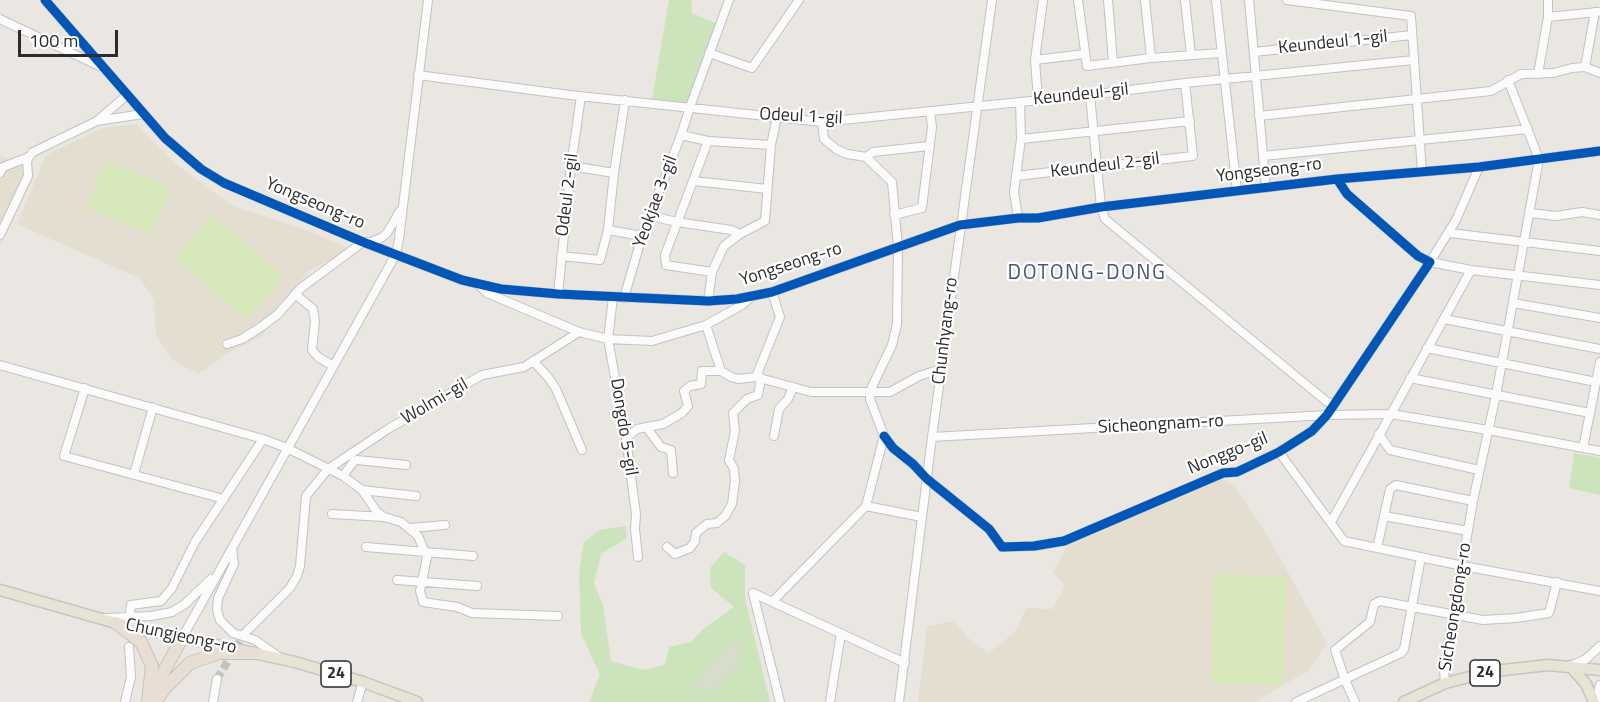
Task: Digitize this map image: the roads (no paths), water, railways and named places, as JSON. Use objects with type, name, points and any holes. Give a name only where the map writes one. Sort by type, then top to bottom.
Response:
[{"type":"highway","points":[[116,623],[141,642],[152,666],[148,702]]},
{"type":"highway","points":[[148,702],[182,638]]},
{"type":"highway","points":[[154,702],[182,638]]},
{"type":"highway","points":[[154,702],[190,663],[219,653],[254,653]]},
{"type":"main road","name":"Chungjeong-ro","points":[[0,590],[116,623],[281,659],[363,682],[417,702]]},
{"type":"main road","name":"24","points":[[1404,702],[1446,683],[1494,671],[1548,665],[1600,670]]},
{"type":"main road","points":[[1570,666],[1587,684],[1597,702]]},
{"type":"street","name":"Yongseong-ro","points":[[45,0],[143,114],[184,156],[224,183],[363,242],[462,280],[558,294],[708,301],[750,297],[772,292],[960,225],[1038,218],[1101,207],[1337,179],[1479,167],[1600,152]]},
{"type":"street","points":[[182,638],[396,254],[428,0]]},
{"type":"street","name":"Yeokjae 3-gil","points":[[624,298],[642,236],[729,0]]},
{"type":"street","points":[[709,53],[752,68],[799,0]]},
{"type":"street","name":"Chunhyang-ro","points":[[899,702],[960,225],[992,0]]},
{"type":"street","points":[[1038,100],[1035,60],[1043,0]]},
{"type":"street","points":[[1078,0],[1087,66],[1221,53]]},
{"type":"street","points":[[1108,0],[1113,62]]},
{"type":"street","points":[[1145,0],[1151,58]]},
{"type":"street","points":[[1185,0],[1191,55]]},
{"type":"street","points":[[1216,0],[1237,191]]},
{"type":"street","points":[[1249,0],[1256,77]]},
{"type":"street","name":"Keundeul 1-gil","points":[[1287,0],[1411,16],[1422,172]]},
{"type":"street","points":[[1538,74],[1548,17],[1548,0]]},
{"type":"street","points":[[1548,17],[1598,12],[1585,67]]},
{"type":"street","points":[[0,19],[102,67]]},
{"type":"street","name":"Keundeul 1-gil","points":[[1254,52],[1412,35]]},
{"type":"street","points":[[1035,60],[1085,54]]},
{"type":"street","name":"Keundeul-gil","points":[[977,106],[1414,60]]},
{"type":"street","points":[[1259,116],[1491,91],[1521,74],[1552,74],[1585,67],[1600,73]]},
{"type":"street","name":"Odeul 1-gil","points":[[418,75],[581,96],[822,122],[977,106]]},
{"type":"street","name":"Yongseong-ro","points":[[1256,77],[1266,188]]},
{"type":"street","points":[[1508,80],[1539,159]]},
{"type":"street","points":[[1185,83],[1190,121]]},
{"type":"street","points":[[0,235],[28,176],[27,162],[33,152],[97,121],[127,94]]},
{"type":"street","points":[[1090,95],[1101,207],[1105,219],[1326,401],[1334,405]]},
{"type":"street","name":"Odeul 2-gil","points":[[558,294],[571,166],[581,96]]},
{"type":"street","points":[[561,256],[600,260],[608,230],[625,100]]},
{"type":"street","points":[[1018,218],[1014,192],[1022,139],[1020,102]]},
{"type":"street","points":[[894,215],[922,208],[932,127],[930,111]]},
{"type":"street","points":[[97,121],[143,114]]},
{"type":"street","points":[[708,301],[712,272],[724,246],[740,234],[765,221],[771,146],[777,117]]},
{"type":"street","name":"Keundeul-gil","points":[[1022,139],[1190,121]]},
{"type":"street","name":"Keundeul 2-gil","points":[[1016,176],[1193,156],[1190,121]]},
{"type":"street","points":[[773,601],[866,506],[884,436],[870,399],[870,391],[892,345],[897,324],[898,247],[892,182],[866,158],[847,154],[836,149],[824,139],[822,122]]},
{"type":"street","points":[[1263,156],[1528,129]]},
{"type":"street","points":[[681,135],[708,141],[771,146]]},
{"type":"street","points":[[708,141],[665,255],[666,265],[712,272]]},
{"type":"street","points":[[866,158],[873,152],[929,146]]},
{"type":"street","points":[[0,173],[3,167],[29,157]]},
{"type":"street","name":"Sicheongdong-ro","points":[[1446,683],[1444,670],[1473,501],[1496,396],[1539,159]]},
{"type":"street","points":[[571,166],[614,173]]},
{"type":"street","name":"Nonggo-gil","points":[[884,436],[892,448],[913,464],[927,479],[989,529],[1002,546],[1034,546],[1064,541],[1223,473],[1237,472],[1279,452],[1312,431],[1328,415],[1449,233],[1479,167]]},
{"type":"street","points":[[1337,179],[1347,194],[1418,256],[1430,262],[1471,270],[1600,285]]},
{"type":"street","points":[[694,181],[767,189]]},
{"type":"street","points":[[227,344],[261,327],[278,314],[295,294],[363,242],[376,240],[387,233],[402,208]]},
{"type":"street","points":[[1531,213],[1556,216],[1582,212],[1600,215]]},
{"type":"street","points":[[651,216],[731,230],[740,234]]},
{"type":"street","points":[[608,230],[642,236]]},
{"type":"street","points":[[1449,233],[1600,251]]},
{"type":"street","points":[[1331,522],[1471,270]]},
{"type":"street","points":[[478,284],[487,293],[579,332],[608,339],[652,341],[706,325],[742,305],[750,297]]},
{"type":"street","points":[[667,547],[675,554],[690,548],[695,541],[696,533],[707,524],[717,523],[725,516],[732,504],[735,481],[734,469],[729,460],[735,431],[733,413],[747,399],[758,394],[758,378],[780,316],[772,292]]},
{"type":"street","points":[[295,294],[313,309],[315,321],[312,350],[333,366]]},
{"type":"street","name":"Dongdo 5-gil","points":[[613,298],[608,339],[626,438],[636,514],[638,557]]},
{"type":"street","points":[[1513,303],[1600,318]]},
{"type":"street","points":[[1444,319],[1600,349]]},
{"type":"street","points":[[706,325],[721,371]]},
{"type":"street","name":"Wolmi-gil","points":[[245,633],[290,588],[297,576],[300,566],[306,496],[328,470],[388,429],[482,375],[524,367],[579,332]]},
{"type":"street","points":[[1427,348],[1596,382]]},
{"type":"street","points":[[533,362],[556,389],[571,429],[582,450]]},
{"type":"street","points":[[1583,448],[1600,362]]},
{"type":"street","points":[[0,365],[153,406],[287,448],[343,476],[362,490],[384,517]]},
{"type":"street","points":[[626,438],[637,429],[663,424],[682,413],[688,406],[684,391],[690,386],[701,384],[702,371],[721,371],[738,379],[758,378],[811,392],[890,392],[919,376],[941,369]]},
{"type":"street","points":[[1410,378],[1590,413]]},
{"type":"street","points":[[774,436],[779,409],[788,399],[793,387]]},
{"type":"street","points":[[85,388],[64,456],[224,499]]},
{"type":"street","points":[[134,474],[153,406]]},
{"type":"street","name":"Sicheongnam-ro","points":[[932,437],[1328,415],[1390,414],[1600,451]]},
{"type":"street","points":[[647,428],[661,447],[672,450],[673,473]]},
{"type":"street","points":[[1379,434],[1390,450],[1479,470]]},
{"type":"street","points":[[130,613],[131,605],[161,601],[172,588],[195,542],[263,439]]},
{"type":"street","points":[[1279,452],[1344,541],[1600,591]]},
{"type":"street","points":[[343,476],[354,460],[406,465]]},
{"type":"street","points":[[1377,548],[1390,489],[1396,485],[1473,501]]},
{"type":"street","points":[[362,490],[416,496]]},
{"type":"street","points":[[866,506],[922,517]]},
{"type":"street","points":[[332,514],[384,517],[401,522],[410,528],[418,537],[428,557],[420,596],[423,602],[457,607],[472,613],[558,616]]},
{"type":"street","name":"Sicheongdong-ro","points":[[1384,516],[1468,531]]},
{"type":"street","points":[[410,528],[444,525]]},
{"type":"street","points":[[366,547],[473,556]]},
{"type":"street","points":[[232,549],[234,564],[218,598],[217,610],[220,620],[233,633],[255,640],[281,659]]},
{"type":"street","points":[[1296,702],[1401,653],[1404,649],[1421,557]]},
{"type":"street","points":[[101,618],[151,616],[172,612],[185,604],[218,573]]},
{"type":"street","points":[[397,580],[477,586]]},
{"type":"street","points":[[1355,702],[1335,650],[1370,622],[1374,604],[1380,601],[1483,620],[1516,618],[1549,614],[1557,582]]},
{"type":"street","points":[[780,702],[753,593],[905,663]]},
{"type":"street","points":[[830,702],[841,633]]},
{"type":"street","points":[[1570,666],[1586,659],[1600,646]]},
{"type":"street","points":[[125,702],[131,677],[129,647]]},
{"type":"street","points":[[213,702],[217,679]]},
{"type":"street","points":[[357,702],[363,682]]},
{"type":"street","points":[[1597,702],[1600,685]]},
{"type":"tunnel","points":[[217,679],[245,633]]},
{"type":"district","name":"DOTONG-DONG","points":[[1087,274]]}]
